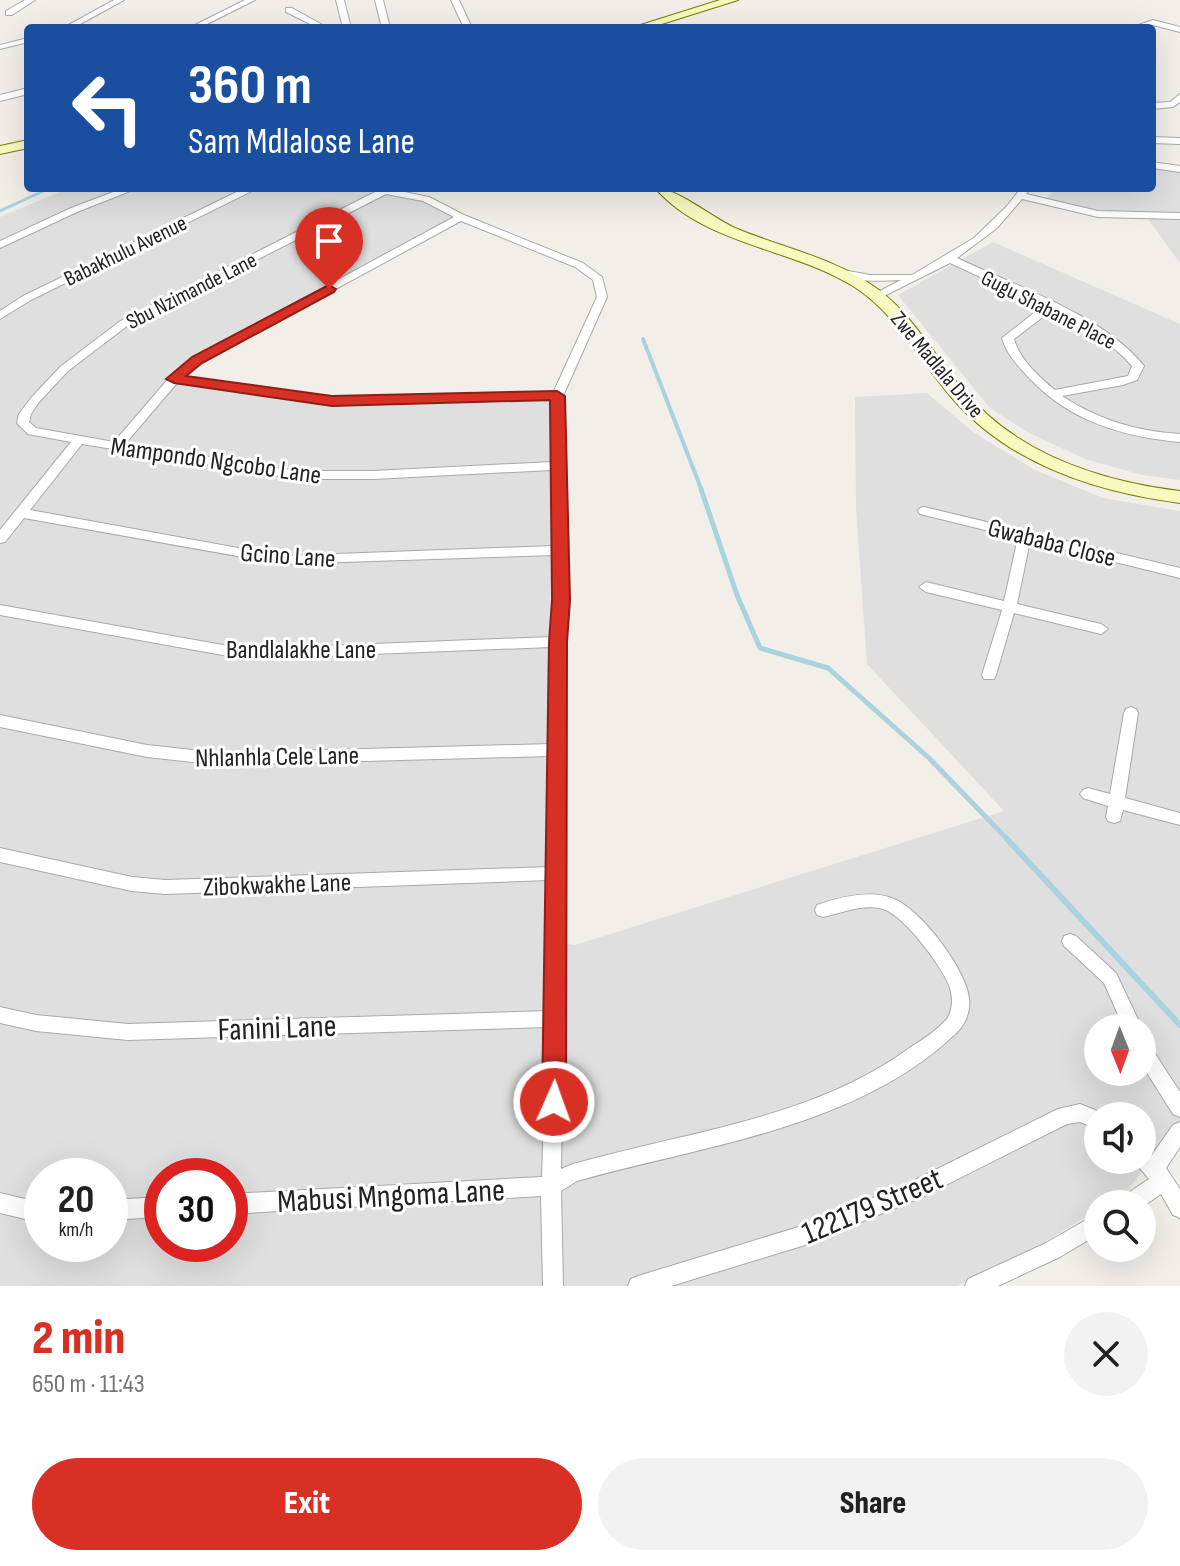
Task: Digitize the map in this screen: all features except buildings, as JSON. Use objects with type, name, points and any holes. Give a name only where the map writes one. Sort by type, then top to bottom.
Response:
[{"type":"street","points":[[9,13],[31,0]]},
{"type":"street","points":[[75,24],[120,0]]},
{"type":"street","points":[[201,24],[251,0]]},
{"type":"street","points":[[340,0],[346,24]]},
{"type":"street","points":[[379,0],[385,24]]},
{"type":"street","points":[[455,0],[466,24]]},
{"type":"street","points":[[651,24],[732,0]]},
{"type":"street","points":[[0,3],[19,7]]},
{"type":"street","points":[[289,10],[316,24]]},
{"type":"street","points":[[1147,24],[1153,22],[1180,30]]},
{"type":"street","points":[[0,47],[24,41]]},
{"type":"street","points":[[0,98],[24,92]]},
{"type":"street","points":[[1156,106],[1173,104],[1180,97]]},
{"type":"street","points":[[1156,140],[1180,141]]},
{"type":"street","points":[[0,150],[24,145]]},
{"type":"street","points":[[1156,166],[1180,169]]},
{"type":"street","points":[[0,245],[88,204],[122,192]]},
{"type":"street","name":"Babakhulu Avenue","points":[[0,316],[43,289],[245,192]]},
{"type":"street","name":"Sbu Nzimande Lane","points":[[23,423],[35,400],[64,369],[123,324],[383,192]]},
{"type":"street","points":[[390,192],[426,199],[461,217],[579,265],[598,279],[602,297],[557,396],[561,600],[551,1186],[553,1286]]},
{"type":"street","name":"Zwe Madlala Drive","points":[[667,192],[727,229],[838,272],[878,296],[905,323],[958,395],[981,418],[1041,457],[1128,489],[1180,497]]},
{"type":"street","points":[[878,296],[952,260],[980,241],[1024,192],[1098,214],[1180,216]]},
{"type":"street","points":[[117,446],[174,379],[197,360],[461,217]]},
{"type":"street","name":"Gugu Shabane Place","points":[[952,260],[1115,340],[1138,366],[1133,378],[1123,382],[1052,394]]},
{"type":"street","points":[[838,272],[883,279],[920,275]]},
{"type":"street","points":[[1049,307],[1008,338],[1019,359],[1052,394],[1070,408],[1110,426],[1154,436],[1180,438]]},
{"type":"street","points":[[174,379],[332,401],[557,396]]},
{"type":"street","name":"Mampondo Ngcobo Lane","points":[[23,423],[32,431],[79,440],[243,468],[333,476],[558,466]]},
{"type":"street","points":[[0,539],[79,440]]},
{"type":"street","name":"Gwababa Close","points":[[924,511],[1180,573]]},
{"type":"street","name":"Gcino Lane","points":[[21,513],[282,560],[559,550]]},
{"type":"street","points":[[989,675],[1009,608],[1025,536]]},
{"type":"street","points":[[926,587],[1101,629]]},
{"type":"street","name":"Bandlalakhe Lane","points":[[0,610],[245,654],[558,642]]},
{"type":"street","points":[[1116,809],[1131,713]]},
{"type":"street","name":"Nhlanhla Cele Lane","points":[[0,721],[147,751],[220,759],[558,750]]},
{"type":"street","points":[[1088,794],[1116,809],[1180,819]]},
{"type":"street","name":"Zibokwakhe Lane","points":[[0,855],[132,884],[165,887],[558,873]]},
{"type":"street","points":[[551,1186],[573,1173],[784,1118],[820,1104],[896,1069],[952,1026],[960,1011],[958,985],[901,908],[879,900],[823,910]]},
{"type":"street","points":[[1070,941],[1110,978],[1127,1014]]},
{"type":"street","name":"Fanini Lane","points":[[0,1015],[36,1023],[128,1032],[556,1019]]},
{"type":"street","points":[[1156,1071],[1180,1108]]},
{"type":"street","name":"122179 Street","points":[[638,1286],[805,1235],[915,1190],[1065,1115],[1084,1115]]},
{"type":"street","points":[[1156,1165],[1180,1131]]},
{"type":"street","points":[[1156,1173],[1180,1208]]},
{"type":"street","name":"Mabusi Mngoma Lane","points":[[248,1203],[551,1186]]},
{"type":"street","points":[[0,1203],[24,1209]]},
{"type":"street","points":[[975,1286],[1053,1250],[1084,1231]]},
{"type":"shaded area","points":[[1156,163],[1180,166],[1180,263],[1145,215],[1073,207],[1045,199],[1053,192],[1156,192]]},
{"type":"shaded area","points":[[59,192],[408,192],[457,217],[191,357],[167,381],[350,407],[551,399],[548,941],[575,945],[1004,811],[867,664],[856,509],[855,397],[927,393],[973,432],[1035,470],[1103,498],[1180,511],[1180,1121],[1156,1153],[1156,1102],[1084,1102],[1084,1174],[1140,1174],[1128,1190],[1084,1190],[1084,1218],[1021,1257],[957,1286],[0,1286],[0,217]]},
{"type":"shaded area","points":[[993,242],[1180,324],[1180,480],[1142,475],[1085,459],[1027,432],[990,408],[898,295]]},
{"type":"waterway","points":[[0,211],[41,192]]},
{"type":"waterway","points":[[643,339],[702,491]]},
{"type":"waterway","points":[[701,489],[737,595],[760,648],[828,668],[929,758],[1009,841]]},
{"type":"waterway","points":[[1007,839],[1180,1025]]},
{"type":"route","points":[[329,289],[197,360],[174,379],[332,401],[557,396],[561,600],[558,642],[554,1102]]}]
